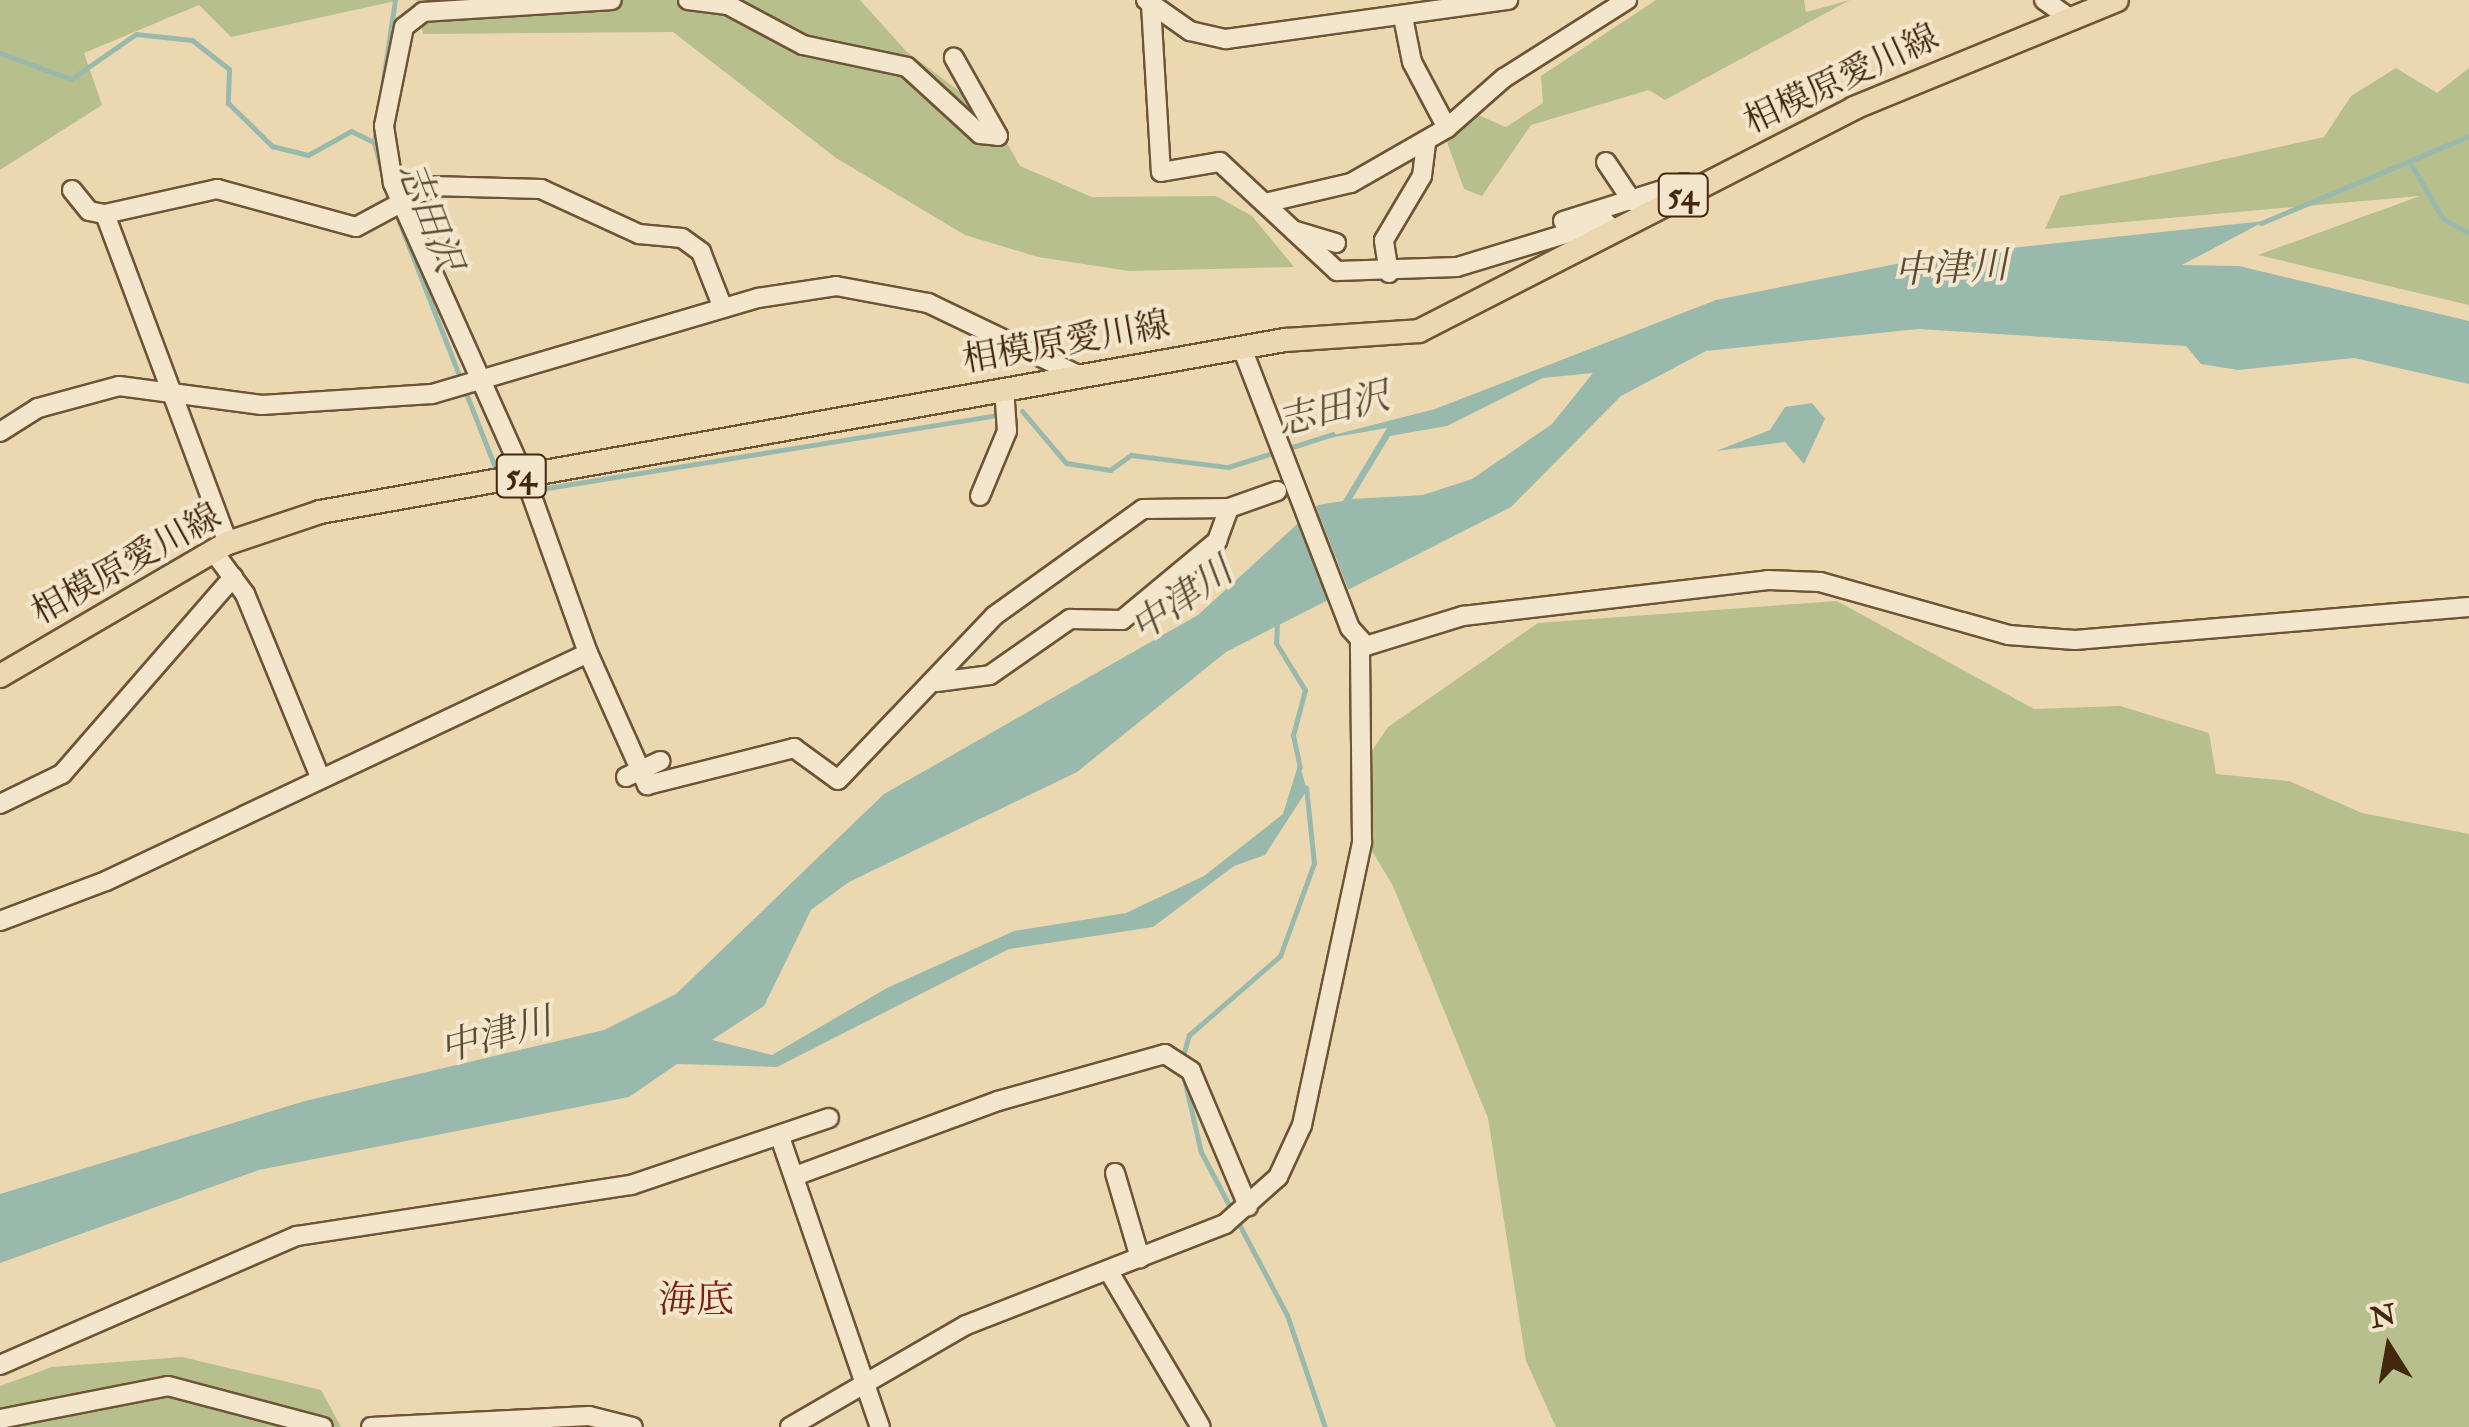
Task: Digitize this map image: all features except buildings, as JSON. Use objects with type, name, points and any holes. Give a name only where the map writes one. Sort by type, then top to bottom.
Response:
[{"type":"main road","name":"相模原愛川線","points":[[0,676],[220,547],[320,512],[1078,375],[1245,358],[1419,331],[1691,190],[2068,17],[2118,0]]},
{"type":"street","points":[[612,0],[412,18],[384,126],[404,207],[474,382],[522,475],[634,775],[648,785],[794,748],[838,780],[937,682],[994,616],[1143,509],[1230,508],[1278,491]]},
{"type":"street","points":[[688,0],[728,5],[803,45],[907,66],[980,134],[998,136],[954,58]]},
{"type":"street","points":[[1148,2],[1190,31],[1226,40],[1508,0]]},
{"type":"street","points":[[1265,203],[1351,183],[1426,145],[1504,78],[1627,0]]},
{"type":"street","points":[[2044,0],[2068,17]]},
{"type":"street","points":[[1148,2],[1158,169],[1220,162],[1337,271],[1389,273],[1457,267],[1605,222],[1615,231]]},
{"type":"street","points":[[1403,17],[1412,62],[1447,128]]},
{"type":"street","points":[[1389,273],[1384,240],[1422,176],[1426,145]]},
{"type":"street","points":[[1606,162],[1632,201]]},
{"type":"street","points":[[1563,220],[1684,183],[1691,190]]},
{"type":"street","points":[[72,190],[89,212],[105,214],[217,188],[346,226],[404,207],[432,186],[541,190],[638,234],[682,238],[701,252],[723,308]]},
{"type":"street","points":[[105,214],[170,391],[220,547],[321,779]]},
{"type":"street","points":[[1292,229],[1336,243]]},
{"type":"street","points":[[0,432],[92,390],[170,391],[262,404],[450,389],[723,308],[836,286],[874,288],[1014,338],[1078,375]]},
{"type":"street","points":[[790,1427],[966,1325],[1140,1258],[1248,1206],[1278,1176],[1302,1125],[1362,842],[1355,635],[1245,358]]},
{"type":"street","points":[[980,496],[1007,431],[1004,388]]},
{"type":"street","points":[[937,682],[990,675],[1070,619],[1122,620],[1216,541],[1230,508]]},
{"type":"street","points":[[0,804],[62,774],[233,578]]},
{"type":"street","points":[[1355,635],[1390,644],[1463,616],[1768,580],[1820,582],[2008,635],[2075,640],[2469,607]]},
{"type":"street","points":[[0,921],[321,779],[588,653]]},
{"type":"street","points":[[634,775],[660,761]]},
{"type":"street","points":[[796,1176],[998,1101],[1165,1054],[1191,1071],[1248,1206]]},
{"type":"street","points":[[0,1365],[296,1236],[631,1185],[782,1140],[829,1118]]},
{"type":"street","points":[[782,1140],[880,1427]]},
{"type":"street","points":[[1113,1182],[1140,1258]]},
{"type":"street","points":[[1108,1270],[1201,1427]]},
{"type":"street","points":[[0,1419],[168,1386],[322,1427]]},
{"type":"street","points":[[371,1427],[589,1416],[633,1427]]},
{"type":"green space","points":[[0,0],[400,0],[231,37],[199,5],[84,53],[102,105],[0,170]]},
{"type":"green space","points":[[417,0],[860,0],[906,51],[991,115],[1020,166],[1092,197],[1216,196],[1252,216],[1294,267],[1129,271],[1038,257],[965,235],[836,158],[673,32],[423,34]]},
{"type":"green space","points":[[1656,0],[1804,0],[1806,12],[1850,0],[1665,100],[1649,90],[1531,125],[1482,196],[1464,189],[1447,142],[1478,115],[1506,127],[1543,103],[1541,76]]},
{"type":"green space","points":[[2396,68],[2437,93],[2469,68],[2469,305],[2258,255],[2420,196],[2045,229],[2060,196],[2324,137],[2351,96]]},
{"type":"green space","points":[[1837,601],[2034,709],[2120,706],[2209,733],[2216,774],[2289,781],[2362,813],[2469,834],[2469,1427],[1556,1427],[1526,1361],[1488,1118],[1393,886],[1363,836],[1369,755],[1388,727],[1538,623]]},
{"type":"green space","points":[[182,1357],[321,1390],[341,1427],[0,1427],[0,1386],[52,1367]]},
{"type":"water","name":"中津川","points":[[2265,221],[2182,265],[2239,266],[2469,321],[2469,384],[2354,358],[2238,370],[2201,364],[2186,346],[1918,329],[1706,351],[1621,396],[1511,507],[1226,652],[1077,772],[849,882],[811,910],[764,1006],[712,1040],[772,1055],[887,988],[1014,931],[1126,913],[1204,876],[1283,814],[1299,762],[1307,790],[1265,855],[1234,866],[1153,927],[1009,949],[777,1067],[677,1064],[629,1097],[259,1170],[0,1263],[0,1194],[305,1101],[604,1030],[676,994],[884,794],[1198,615],[1318,505],[1343,501],[1387,428],[1306,442],[1435,409],[1716,300],[1936,256]],"holes":[[[1593,373],[1552,424],[1472,479],[1423,495],[1352,499],[1390,436],[1447,426],[1543,378]]]},
{"type":"water","points":[[1812,403],[1825,419],[1804,464],[1785,442],[1716,451],[1770,430],[1785,407]]},
{"type":"pier","points":[[1314,502],[1349,591],[1329,603],[1295,517]]},
{"type":"waterway","points":[[390,202],[374,142],[395,0]]},
{"type":"waterway","name":"志田沢","points":[[0,53],[71,79],[136,34],[192,40],[229,69],[228,103],[272,146],[308,155],[351,131],[374,142]]},
{"type":"waterway","points":[[2261,223],[2469,136]]},
{"type":"waterway","points":[[2409,161],[2443,219],[2469,233]]},
{"type":"waterway","name":"志田沢","points":[[395,211],[495,467]]},
{"type":"waterway","name":"志田沢","points":[[1022,411],[1066,463],[1110,470],[1131,455],[1228,467],[1276,452]]},
{"type":"waterway","name":"志田沢","points":[[541,489],[997,415]]},
{"type":"waterway","name":"志田沢","points":[[1286,449],[1333,434]]},
{"type":"waterway","points":[[1277,620],[1276,643],[1305,690],[1293,735],[1300,767]]},
{"type":"waterway","points":[[1182,1059],[1189,1035],[1280,956],[1314,863],[1306,787]]},
{"type":"waterway","points":[[1182,1070],[1201,1152],[1287,1315],[1325,1427]]},
{"type":"district","name":"海底","points":[[696,1301]]}]
